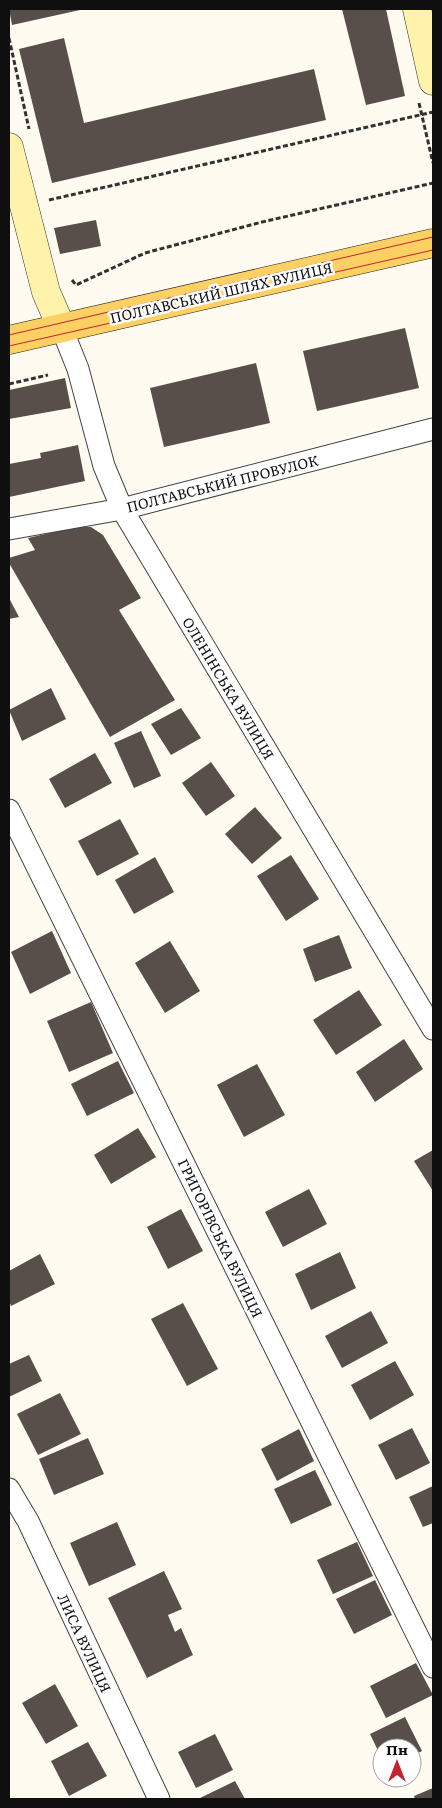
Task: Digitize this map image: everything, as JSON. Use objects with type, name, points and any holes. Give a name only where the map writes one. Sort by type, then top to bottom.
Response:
[{"type":"main road","name":"ПОЛТАВСЬКИЙ ШЛЯХ ВУЛИЦЯ","points":[[9,340],[433,243]]},
{"type":"street","points":[[418,9],[433,81]]},
{"type":"street","points":[[20,141],[22,207],[46,292],[62,329]]},
{"type":"street","name":"ОЛЕНІНСЬКА ВУЛИЦЯ","points":[[62,329],[78,369],[104,466],[122,509],[433,1029]]},
{"type":"street","name":"ПОЛТАВСЬКИЙ ПРОВУЛОК","points":[[9,529],[122,509],[433,429]]},
{"type":"street","name":"ГРИГОРІВСЬКА ВУЛИЦЯ","points":[[9,810],[433,1667]]},
{"type":"street","name":"ЛИСА ВУЛИЦЯ","points":[[9,1489],[28,1521],[159,1799]]},
{"type":"path","points":[[9,38],[20,141]]},
{"type":"path","points":[[22,207],[433,112]]},
{"type":"path","points":[[76,285],[145,253],[262,222],[433,183]]},
{"type":"path","points":[[9,384],[48,375]]},
{"type":"building","points":[[9,9],[79,9],[80,10],[12,25]]},
{"type":"building","points":[[342,9],[386,9],[405,96],[366,105]]},
{"type":"building","points":[[64,38],[84,123],[314,69],[326,120],[52,183],[19,49]]},
{"type":"building","points":[[96,220],[101,246],[60,254],[54,228]]},
{"type":"building","points":[[405,328],[419,388],[317,411],[303,351]]},
{"type":"building","points":[[256,363],[270,423],[164,447],[150,388]]},
{"type":"building","points":[[65,378],[71,408],[9,419],[9,390]]},
{"type":"building","points":[[78,445],[85,481],[9,497],[9,464],[41,458],[40,453]]},
{"type":"building","points":[[76,527],[91,527],[103,535],[141,598],[119,610],[175,700],[110,737],[9,563],[9,558],[35,550],[28,538]]},
{"type":"building","points":[[9,598],[19,617],[9,619]]},
{"type":"building","points":[[51,688],[66,719],[22,741],[9,710]]},
{"type":"building","points":[[181,708],[201,738],[171,755],[151,724]]},
{"type":"building","points":[[141,731],[161,776],[134,788],[114,743]]},
{"type":"building","points":[[95,753],[112,783],[65,808],[49,779]]},
{"type":"building","points":[[211,762],[235,796],[206,816],[182,783]]},
{"type":"building","points":[[255,807],[282,838],[252,864],[225,834]]},
{"type":"building","points":[[120,819],[139,854],[97,876],[78,841]]},
{"type":"building","points":[[291,855],[319,899],[286,921],[257,876]]},
{"type":"building","points":[[155,857],[174,892],[134,914],[115,880]]},
{"type":"building","points":[[52,931],[71,973],[30,994],[11,952]]},
{"type":"building","points":[[339,935],[352,968],[315,982],[303,949]]},
{"type":"building","points":[[170,941],[200,991],[165,1013],[135,963]]},
{"type":"building","points":[[359,990],[382,1025],[336,1055],[313,1020]]},
{"type":"building","points":[[91,1002],[113,1053],[69,1072],[47,1021]]},
{"type":"building","points":[[404,1039],[423,1069],[375,1102],[356,1072]]},
{"type":"building","points":[[118,1061],[134,1093],[87,1116],[71,1084]]},
{"type":"building","points":[[257,1064],[285,1115],[244,1137],[217,1085]]},
{"type":"building","points":[[138,1128],[156,1157],[111,1184],[94,1155]]},
{"type":"building","points":[[433,1150],[433,1191],[414,1161]]},
{"type":"building","points":[[309,1189],[327,1224],[283,1247],[265,1212]]},
{"type":"building","points":[[181,1209],[203,1251],[168,1269],[147,1227]]},
{"type":"building","points":[[340,1252],[356,1288],[311,1310],[295,1274]]},
{"type":"building","points":[[40,1254],[55,1284],[11,1306],[9,1301],[9,1271]]},
{"type":"building","points":[[183,1303],[218,1369],[187,1386],[151,1319]]},
{"type":"building","points":[[371,1311],[388,1343],[342,1368],[325,1336]]},
{"type":"building","points":[[29,1355],[42,1381],[9,1397],[9,1364]]},
{"type":"building","points":[[395,1361],[414,1395],[370,1420],[351,1385]]},
{"type":"building","points":[[60,1393],[81,1434],[38,1455],[17,1414]]},
{"type":"building","points":[[412,1428],[430,1463],[396,1480],[378,1445]]},
{"type":"building","points":[[299,1429],[314,1461],[277,1481],[261,1449]]},
{"type":"building","points":[[88,1438],[104,1474],[54,1495],[39,1459]]},
{"type":"building","points":[[315,1470],[332,1505],[291,1524],[274,1489]]},
{"type":"building","points":[[433,1486],[433,1523],[423,1527],[409,1497]]},
{"type":"building","points":[[117,1522],[136,1565],[89,1586],[70,1543]]},
{"type":"building","points":[[357,1542],[373,1576],[333,1594],[317,1560]]},
{"type":"building","points":[[164,1571],[182,1609],[168,1615],[175,1632],[181,1628],[193,1655],[147,1678],[108,1598]]},
{"type":"building","points":[[375,1580],[392,1615],[354,1634],[336,1599]]},
{"type":"building","points":[[416,1663],[433,1695],[386,1718],[370,1686]]},
{"type":"building","points":[[55,1684],[78,1726],[46,1744],[22,1703]]},
{"type":"building","points":[[405,1717],[416,1738],[372,1738],[370,1734]]},
{"type":"building","points":[[215,1734],[233,1770],[196,1788],[178,1752]]},
{"type":"building","points":[[88,1742],[107,1776],[69,1796],[51,1761]]},
{"type":"building","points":[[235,1781],[245,1799],[198,1799]]},
{"type":"building","points":[[433,1788],[433,1799],[415,1799],[414,1796]]},
{"type":"tram line","points":[[9,335],[433,237]]},
{"type":"tram line","points":[[9,346],[433,250]]}]
